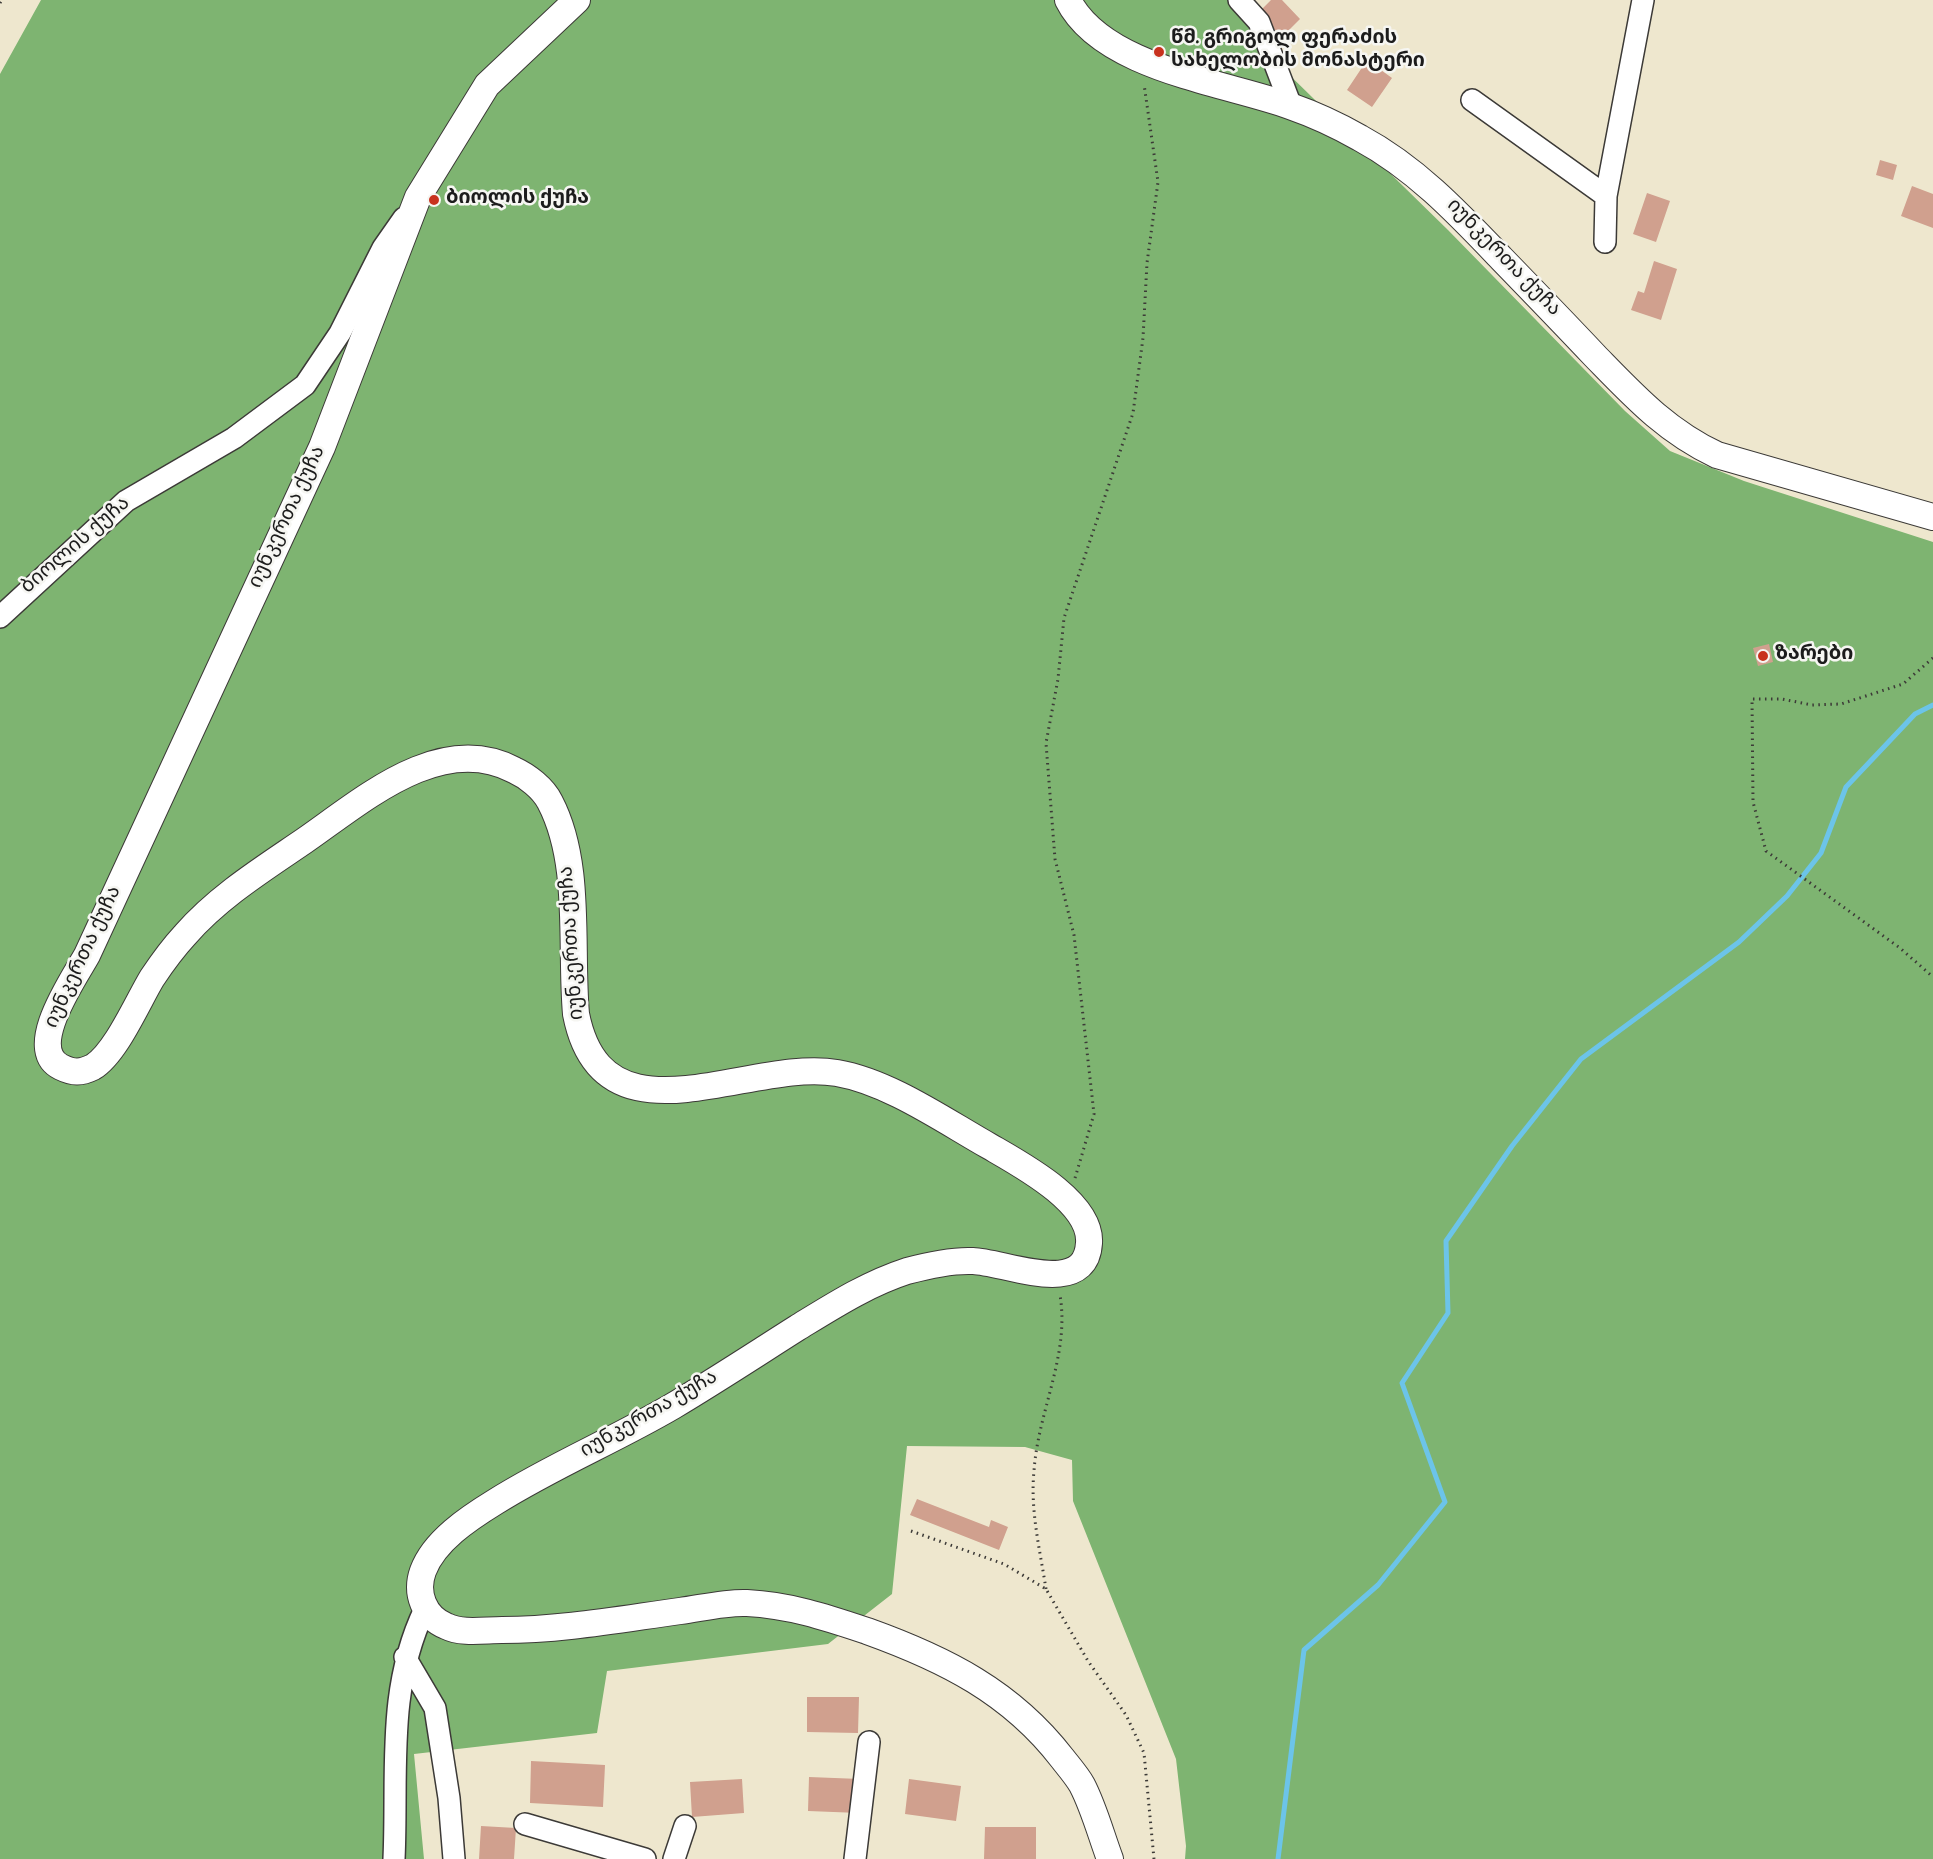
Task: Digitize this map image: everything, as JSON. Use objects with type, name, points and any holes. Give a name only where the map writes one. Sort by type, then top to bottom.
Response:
[{"type":"main road","name":"იუნკერთა ქუჩა","points":[[425,1609],[419,1594],[420,1577],[437,1547],[461,1525],[495,1501],[670,1408],[869,1286],[906,1272],[946,1262],[978,1261],[1057,1276],[1074,1271],[1085,1258],[1090,1242],[1083,1217],[1068,1200],[1018,1163],[870,1081],[832,1072],[801,1071],[681,1091],[647,1089],[608,1074],[592,1057],[581,1037],[576,1014],[570,861],[559,822],[549,799],[526,776],[497,761],[477,758],[455,759],[400,777],[267,867],[204,915],[184,936],[153,976],[113,1044],[96,1065],[82,1072],[71,1072],[56,1065],[49,1054],[47,1039],[55,1012],[87,955],[322,447],[418,197],[487,84],[577,0]]},
{"type":"main road","name":"იუნკერთა ქუჩა","points":[[1068,0],[1077,18],[1100,40],[1140,59],[1291,106],[1361,138],[1440,195],[1637,399],[1687,441],[1717,455],[1933,517]]},
{"type":"main road","points":[[425,1609],[442,1625],[461,1630],[538,1630],[744,1603],[809,1611],[882,1637],[940,1659],[998,1694],[1047,1739],[1081,1783],[1110,1859]]},
{"type":"street","points":[[1239,0],[1259,22],[1291,106]]},
{"type":"street","points":[[1605,242],[1606,196],[1643,0]]},
{"type":"street","points":[[1472,100],[1606,196]]},
{"type":"street","name":"ბიოლის ქუჩა","points":[[0,617],[126,501],[234,438],[305,385],[340,333],[383,248],[418,197]]},
{"type":"street","points":[[394,1859],[395,1727],[405,1657],[425,1609]]},
{"type":"street","points":[[405,1657],[435,1707],[449,1798],[454,1859]]},
{"type":"street","points":[[855,1859],[868,1742]]},
{"type":"street","points":[[525,1824],[645,1859]]},
{"type":"street","points":[[674,1859],[685,1826]]},
{"type":"path","points":[[1068,1200],[1094,1114],[1074,935],[1055,859],[1046,743],[1058,679],[1064,618],[1133,413],[1143,339],[1147,263],[1158,182],[1140,59]]},
{"type":"path","points":[[1933,658],[1903,684],[1841,704],[1812,705],[1782,699],[1752,699],[1753,802],[1766,851],[1900,948],[1933,977]]},
{"type":"path","points":[[1057,1276],[1063,1315],[1058,1358],[1034,1469],[1033,1501],[1046,1589],[1088,1660],[1126,1715],[1144,1753],[1154,1859]]},
{"type":"path","points":[[911,1531],[1004,1564],[1046,1589]]},
{"type":"green space","points":[[41,0],[1231,0],[1269,55],[1448,230],[1625,411],[1670,451],[1744,481],[1933,542],[1933,1859],[1185,1859],[1186,1846],[1176,1759],[1073,1501],[1072,1460],[1025,1447],[907,1446],[892,1594],[828,1644],[607,1671],[597,1733],[414,1754],[424,1859],[0,1859],[0,74]]},
{"type":"building","points":[[1271,0],[1282,0],[1300,19],[1282,37],[1258,13]]},
{"type":"building","points":[[1367,60],[1392,78],[1372,107],[1347,90]]},
{"type":"building","points":[[1880,160],[1897,165],[1893,180],[1876,175]]},
{"type":"building","points":[[1912,186],[1933,194],[1933,228],[1901,216]]},
{"type":"building","points":[[1647,193],[1670,201],[1656,242],[1633,234]]},
{"type":"building","points":[[1654,261],[1677,269],[1661,320],[1631,310],[1638,291],[1644,293]]},
{"type":"building","points":[[1769,644],[1773,662],[1758,666],[1753,648]]},
{"type":"building","points":[[917,1499],[989,1527],[991,1520],[1008,1527],[999,1550],[910,1515]]},
{"type":"building","points":[[807,1697],[859,1697],[858,1733],[807,1732]]},
{"type":"building","points":[[531,1761],[605,1765],[603,1807],[530,1803]]},
{"type":"building","points":[[809,1777],[860,1779],[859,1813],[808,1811]]},
{"type":"building","points":[[742,1779],[744,1813],[692,1817],[690,1782]]},
{"type":"building","points":[[909,1779],[961,1786],[956,1821],[905,1814]]},
{"type":"building","points":[[481,1826],[516,1828],[514,1859],[479,1859]]},
{"type":"building","points":[[985,1827],[1036,1827],[1036,1859],[984,1859]]},
{"type":"waterway","points":[[1278,1859],[1304,1650],[1378,1585],[1445,1502],[1402,1383],[1448,1313],[1446,1241],[1512,1146],[1581,1059],[1739,942],[1787,896],[1821,853],[1846,787],[1915,714],[1933,705]]},
{"type":"place","name":"წმ. გრიგოლ ფერაძის სახელობის მონასტერი","points":[[1159,52]]},
{"type":"place","name":"ბიოლის ქუჩა","points":[[434,200]]},
{"type":"place","name":"ზარები","points":[[1763,656]]}]
